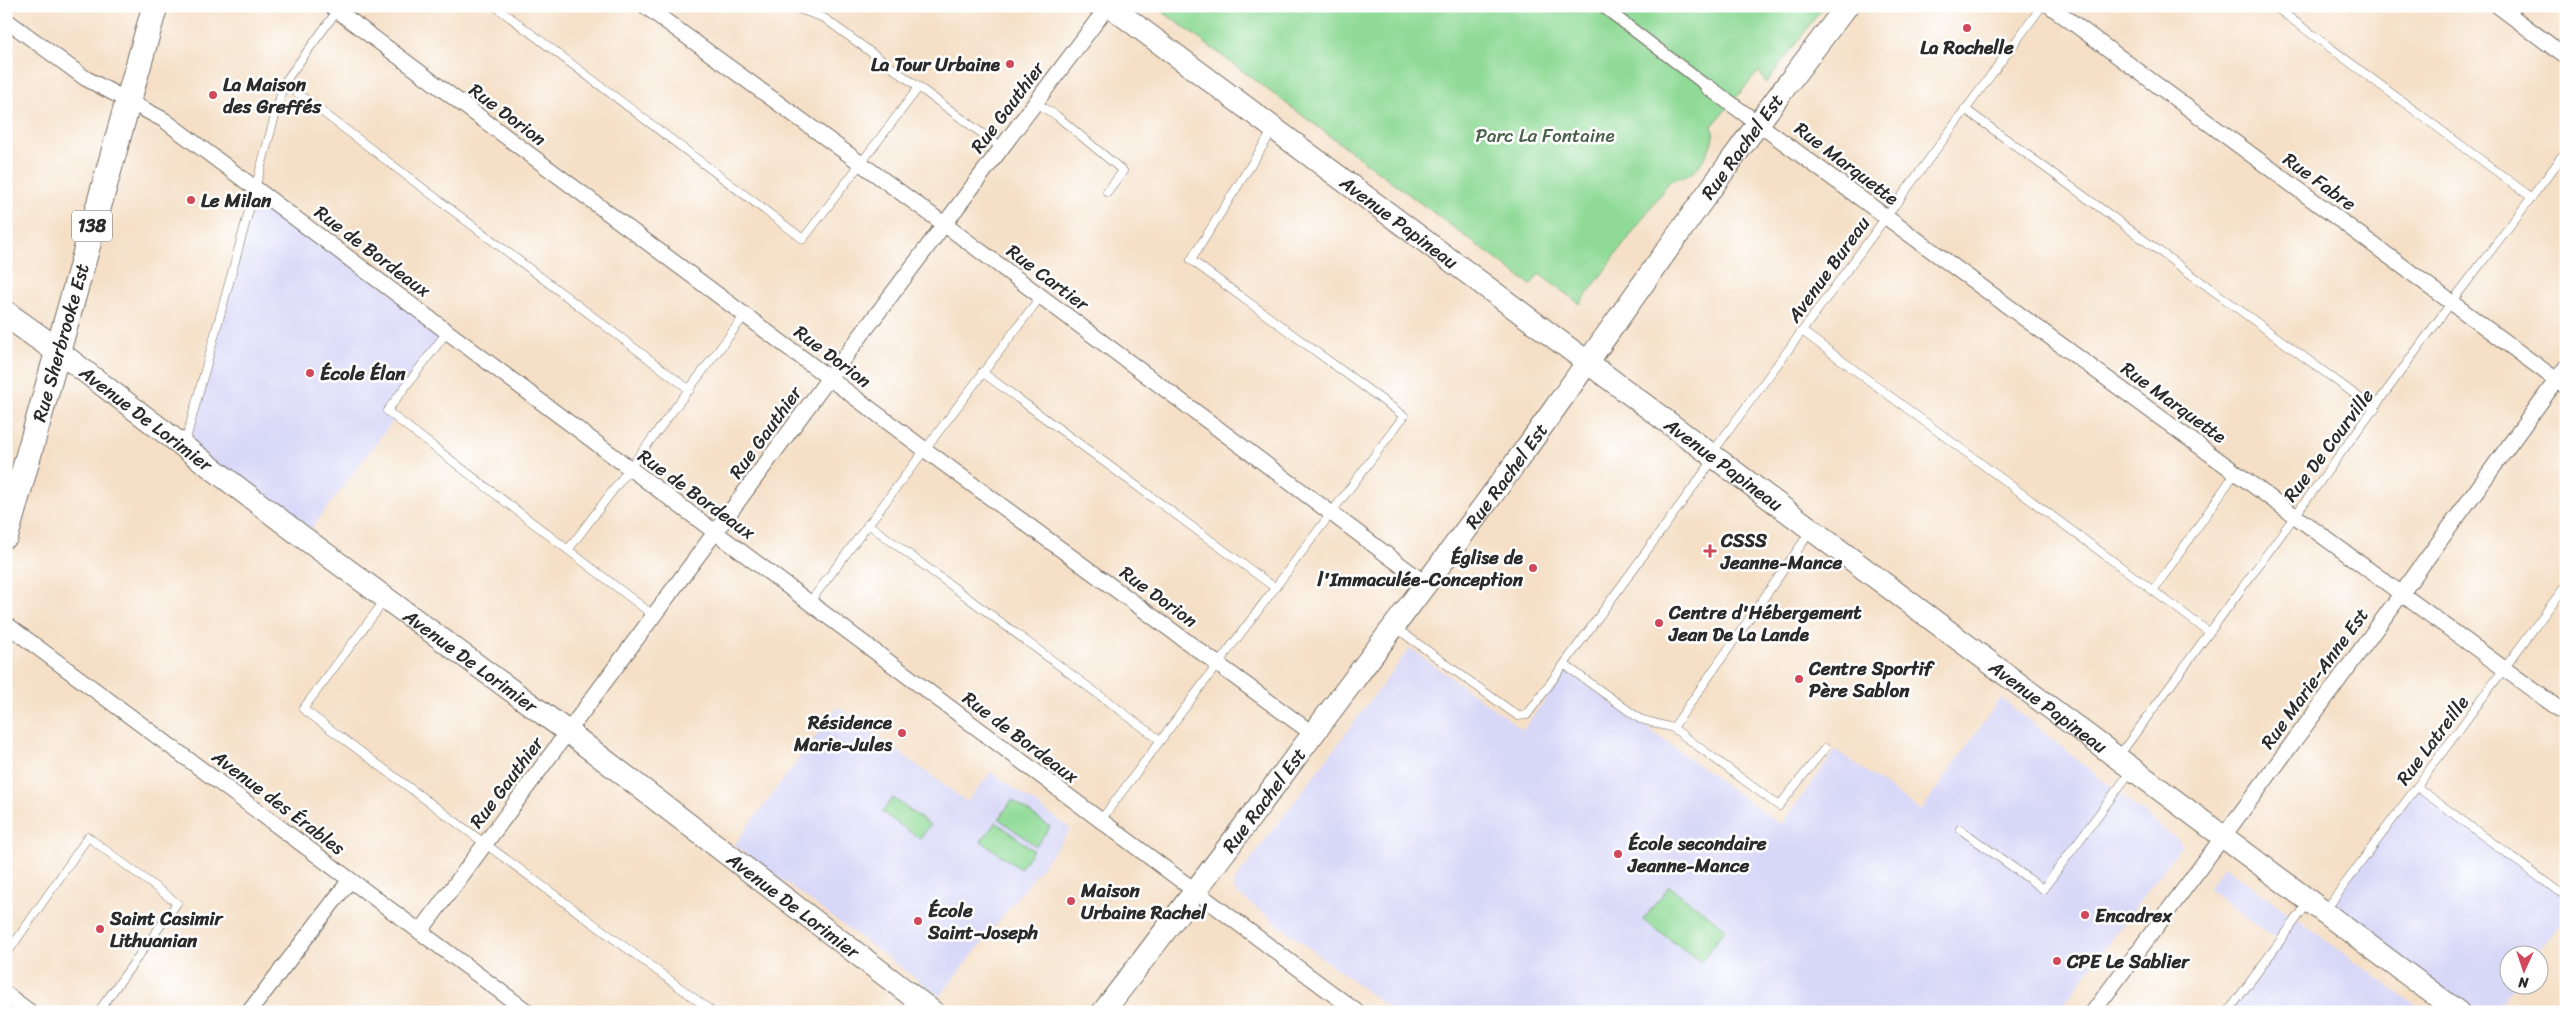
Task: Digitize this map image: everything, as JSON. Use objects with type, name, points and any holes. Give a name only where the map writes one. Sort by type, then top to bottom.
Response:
[{"type":"main road","name":"Rue Sherbrooke Est","points":[[6,535],[155,6]]},
{"type":"main road","name":"Avenue Papineau","points":[[1109,6],[2458,1012]]},
{"type":"main road","name":"Rue Rachel Est","points":[[1104,1012],[1426,584],[1555,408],[1586,362],[1759,123],[1847,6]]},
{"type":"main road","name":"Avenue De Lorimier","points":[[6,314],[568,732],[933,1012]]},
{"type":"street","name":"Rue Cartier","points":[[645,6],[944,224],[1426,584]]},
{"type":"street","name":"Rue Gauthier","points":[[420,932],[829,378],[1109,6]]},
{"type":"street","points":[[1602,6],[1708,87]]},
{"type":"street","name":"Rue Fabre","points":[[2050,6],[2561,384]]},
{"type":"street","points":[[2498,6],[2566,56]]},
{"type":"street","name":"Rue Dorion","points":[[334,9],[924,449],[1314,734]]},
{"type":"street","name":"Rue de Bordeaux","points":[[6,20],[85,78],[164,120],[1195,893],[1357,1012]]},
{"type":"street","name":"Rue Marquette","points":[[1708,87],[2566,714]]},
{"type":"street","name":"Rue Marie-Anne Est","points":[[2093,1012],[2401,592],[2561,384],[2566,368]]},
{"type":"street","name":"Avenue des Érables","points":[[6,624],[528,1012]]},
{"type":"street","points":[[249,1012],[350,880]]},
{"type":"street","points":[[6,994],[30,1012]]},
{"type":"lane","points":[[495,6],[803,239],[919,87]]},
{"type":"lane","points":[[791,6],[824,18],[1002,148]]},
{"type":"lane","name":"Avenue Bureau","points":[[1394,626],[1518,716],[1527,715],[1566,665],[1802,331],[2042,6]]},
{"type":"lane","points":[[2274,6],[2531,197]]},
{"type":"lane","points":[[185,446],[284,83],[334,9]]},
{"type":"lane","points":[[284,83],[690,390]]},
{"type":"lane","points":[[1036,103],[1057,116],[1123,171],[1107,192]]},
{"type":"lane","points":[[1966,110],[2375,409]]},
{"type":"lane","points":[[1100,821],[1330,512],[1404,416],[1191,260],[1274,128]]},
{"type":"lane","name":"Rue De Courville","points":[[1960,830],[2043,890],[2209,632],[2375,409],[2451,302],[2566,152]]},
{"type":"lane","points":[[809,603],[1041,296]]},
{"type":"lane","points":[[568,550],[628,468],[690,390],[744,315]]},
{"type":"lane","points":[[1802,331],[2209,632]]},
{"type":"lane","points":[[447,332],[387,410],[653,615]]},
{"type":"lane","points":[[982,372],[1274,587]]},
{"type":"lane","points":[[2153,591],[2236,472]]},
{"type":"lane","points":[[868,524],[1160,740]]},
{"type":"lane","points":[[1673,728],[1811,530]]},
{"type":"lane","name":"Rue Latreille","points":[[2228,1012],[2417,787],[2506,669],[2566,585]]},
{"type":"lane","points":[[386,598],[303,709],[713,1012]]},
{"type":"lane","points":[[1566,665],[1640,719],[1673,728],[1779,806],[1825,748]]},
{"type":"lane","points":[[2417,787],[2566,897]]},
{"type":"lane","points":[[6,955],[88,837],[177,903],[98,1012]]},
{"type":"shaded area","name":"École Élan","points":[[256,187],[444,335],[388,410],[396,417],[304,538],[185,446]]},
{"type":"shaded area","name":"École secondaire Jeanne-Mance","points":[[1410,648],[1523,730],[1567,670],[1781,825],[1836,750],[1921,811],[2001,698],[2182,844],[2058,1012],[1394,1012],[1234,891],[1233,883]]},
{"type":"shaded area","name":"École Saint-Joseph","points":[[838,707],[967,802],[991,772],[1071,829],[940,996],[734,845]]},
{"type":"shaded area","points":[[2417,787],[2566,897],[2566,917],[2543,946],[2500,946],[2500,996],[2506,996],[2494,1012],[2460,1012],[2323,913]]},
{"type":"shaded area","points":[[2224,866],[2424,1012],[2225,1012],[2276,940],[2207,889]]},
{"type":"green space","name":"Parc La Fontaine","points":[[1155,6],[1824,6],[1766,83],[1759,71],[1712,126],[1713,138],[1711,146],[1699,166],[1689,175],[1670,181],[1580,304],[1539,274],[1531,285]]},
{"type":"green space","points":[[893,798],[930,825],[920,839],[882,812]]},
{"type":"green space","points":[[1012,800],[1050,827],[1036,846],[999,819]]},
{"type":"green space","points":[[996,822],[1033,850],[1020,869],[981,841]]},
{"type":"green space","points":[[1669,886],[1725,928],[1701,962],[1643,920]]},
{"type":"place","name":"La Rochelle","points":[[1967,28]]},
{"type":"place","name":"La Tour Urbaine","points":[[1010,64]]},
{"type":"place","name":"La Maison des Greffés","points":[[213,95]]},
{"type":"place","name":"Le Milan","points":[[191,200]]},
{"type":"place","name":"École Élan","points":[[310,373]]},
{"type":"place","name":"CSSS Jeanne-Mance","points":[[1710,551]]},
{"type":"place","name":"Église de l'Immaculée-Conception","points":[[1533,568]]},
{"type":"place","name":"Centre d'Hébergement Jean De La Lande","points":[[1659,623]]},
{"type":"place","name":"Centre Sportif Père Sablon","points":[[1799,679]]},
{"type":"place","name":"Résidence Marie-Jules","points":[[902,733]]},
{"type":"place","name":"École secondaire Jeanne-Mance","points":[[1618,854]]},
{"type":"place","name":"Maison Urbaine Rachel","points":[[1071,901]]},
{"type":"place","name":"Encadrex","points":[[2085,915]]},
{"type":"place","name":"École Saint-Joseph","points":[[918,921]]},
{"type":"place","name":"Saint Casimir Lithuanian","points":[[100,929]]},
{"type":"place","name":"CPE Le Sablier","points":[[2057,961]]}]
